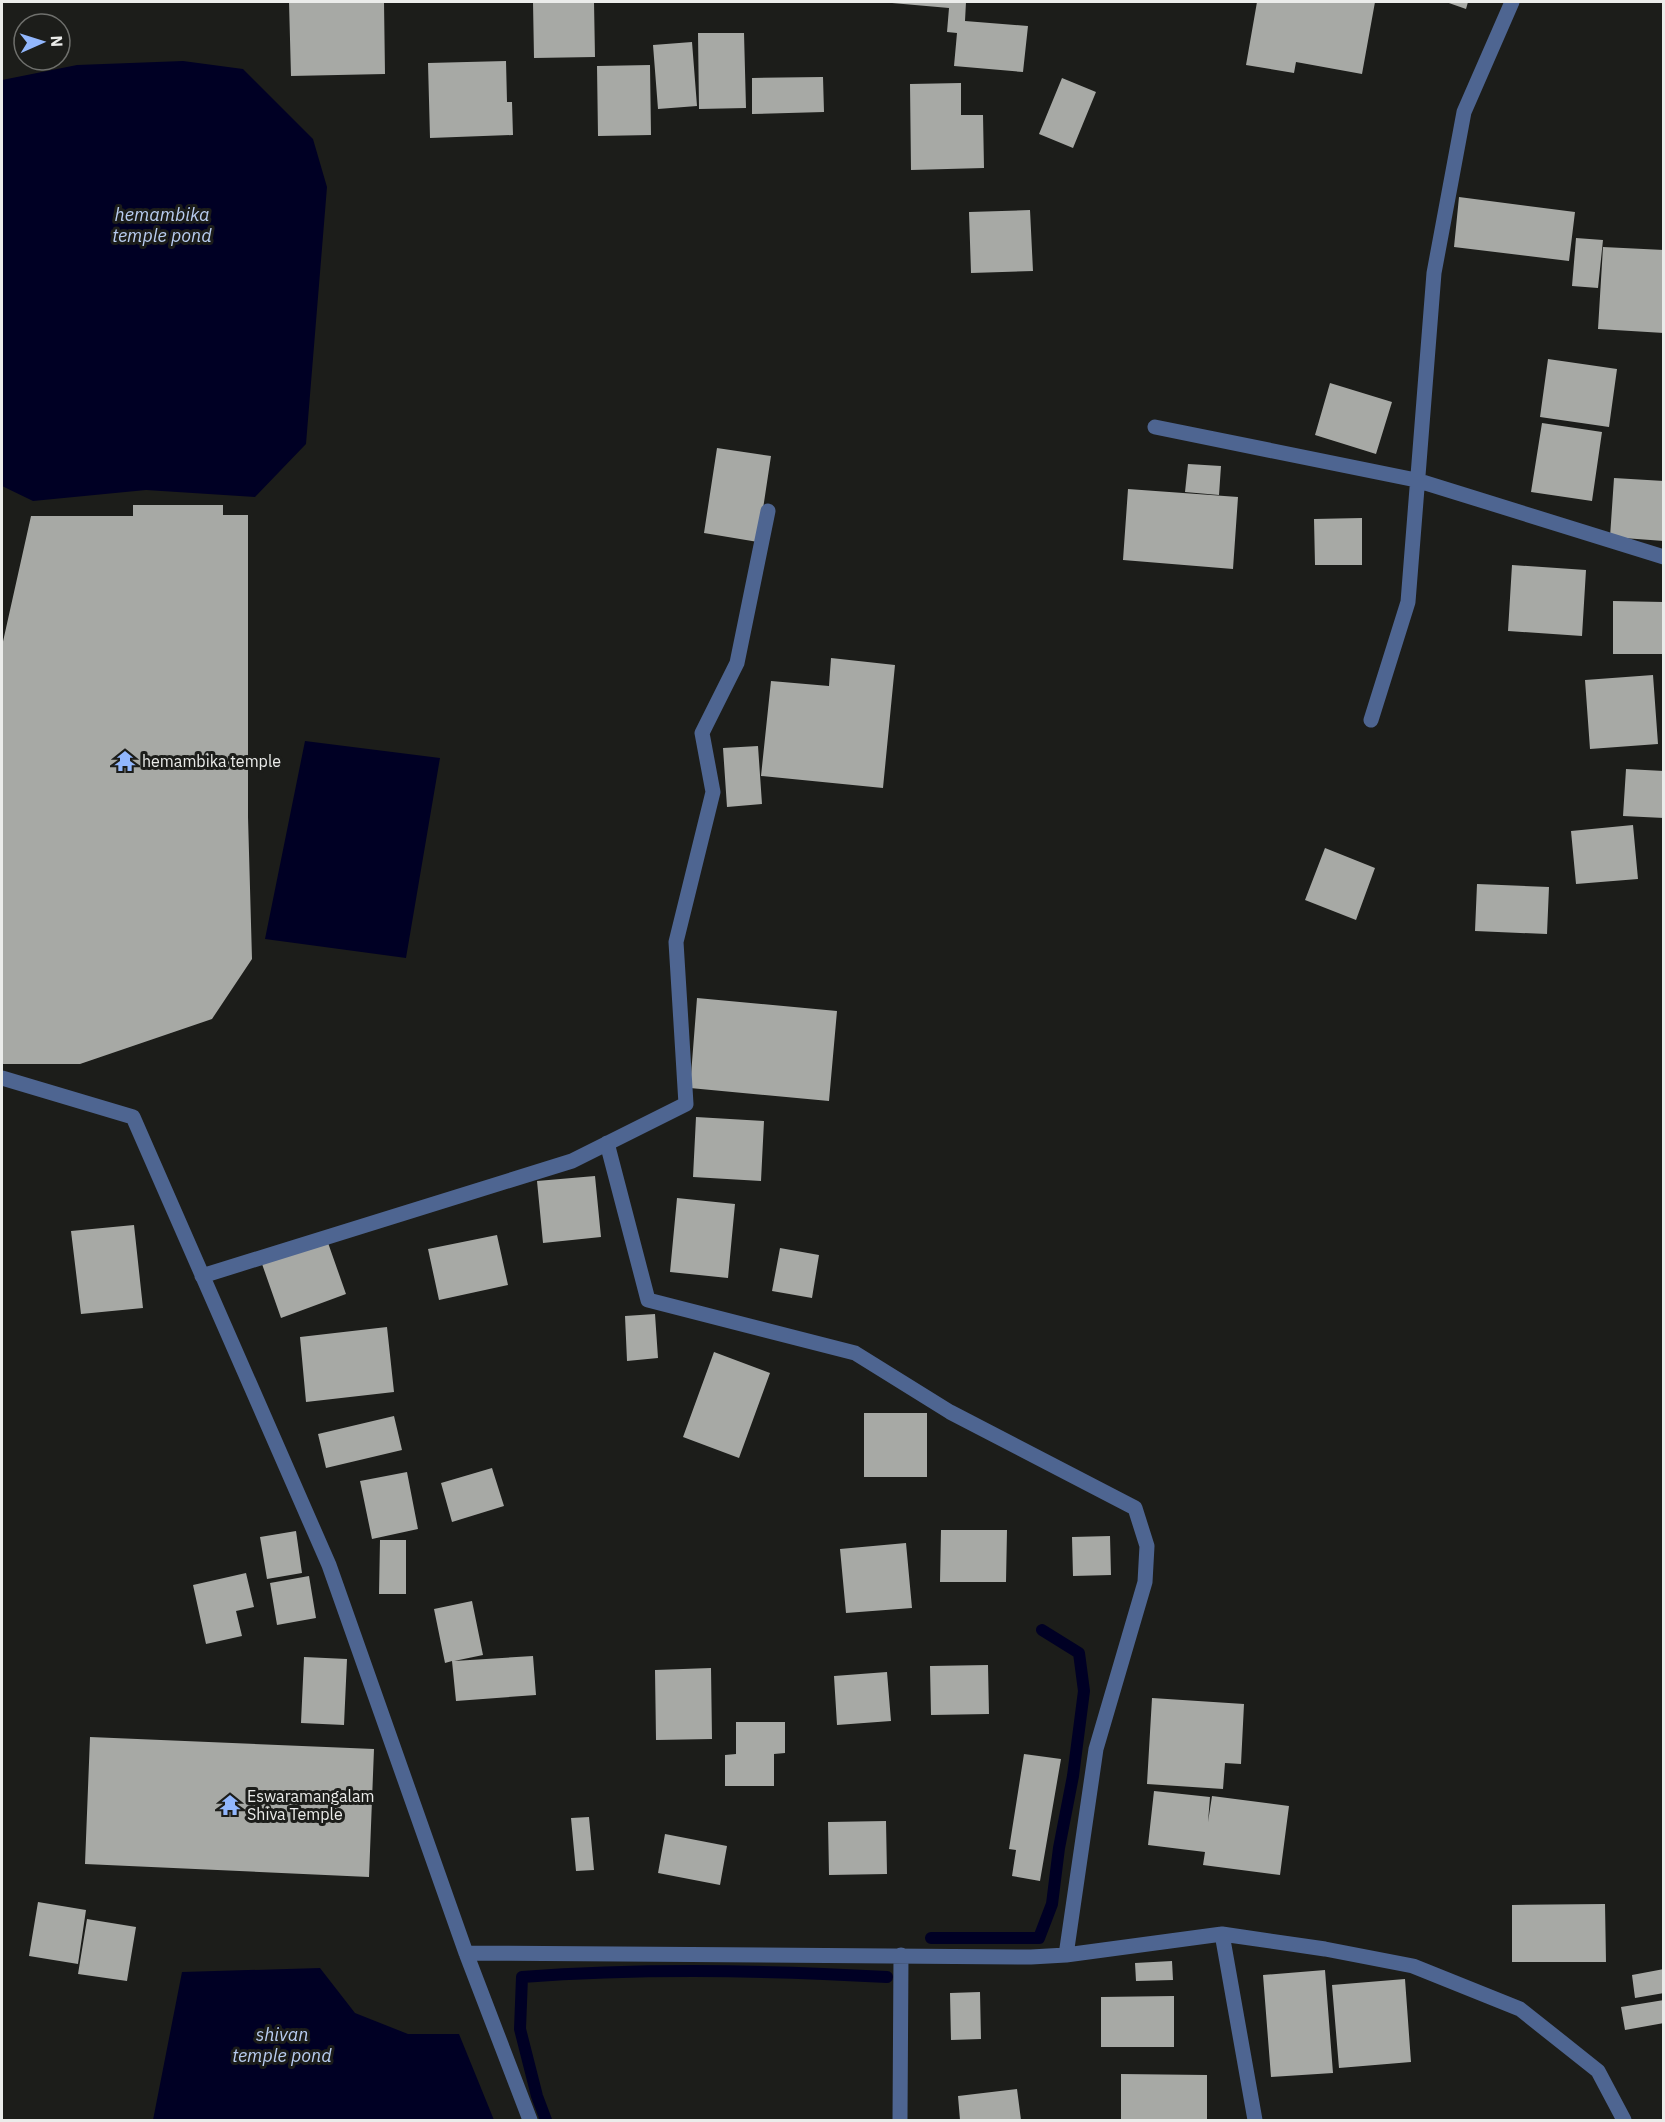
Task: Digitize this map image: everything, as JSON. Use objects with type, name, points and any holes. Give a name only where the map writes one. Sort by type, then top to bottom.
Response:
[{"type":"street","points":[[1371,720],[1408,602],[1434,273],[1464,112],[1512,2]]},
{"type":"street","points":[[1155,427],[1416,480],[1664,557]]},
{"type":"street","points":[[202,1276],[572,1161],[686,1104],[676,942],[713,792],[702,733],[737,663],[768,511]]},
{"type":"street","points":[[2,1078],[133,1117],[329,1565],[466,1953],[530,2121]]},
{"type":"street","points":[[607,1143],[648,1300],[855,1353],[950,1412],[1135,1508],[1147,1546],[1144,1582],[1096,1749],[1066,1955]]},
{"type":"street","points":[[466,1953],[1031,1957],[1066,1955],[1222,1934],[1325,1949],[1413,1966],[1520,2009],[1598,2071],[1624,2121]]},
{"type":"street","points":[[1222,1934],[1255,2121]]},
{"type":"street","points":[[900,2121],[901,1955]]},
{"type":"water","name":"hemambika temple pond","points":[[183,61],[243,69],[313,139],[327,187],[306,444],[255,497],[146,490],[33,501],[2,486],[2,80],[42,72],[72,72],[72,66]]},
{"type":"water","points":[[305,741],[440,758],[406,958],[265,939]]},
{"type":"water","name":"shivan temple pond","points":[[320,1968],[355,2013],[408,2034],[459,2034],[494,2120],[153,2120],[182,1972]]},
{"type":"building","points":[[289,2],[384,2],[385,74],[291,76]]},
{"type":"building","points":[[533,2],[594,2],[595,57],[534,58]]},
{"type":"building","points":[[892,2],[966,2],[965,21],[1028,26],[1023,72],[954,66],[957,33],[947,32],[949,8]]},
{"type":"building","points":[[1257,2],[1375,2],[1362,74],[1296,62],[1294,73],[1246,65]]},
{"type":"building","points":[[1446,2],[1468,2],[1466,9]]},
{"type":"building","points":[[698,33],[744,33],[746,108],[699,109]]},
{"type":"building","points":[[692,42],[697,106],[658,109],[653,45]]},
{"type":"building","points":[[506,61],[507,102],[512,102],[513,135],[430,138],[428,63]]},
{"type":"building","points":[[650,65],[651,135],[598,136],[597,66]]},
{"type":"building","points":[[823,77],[824,112],[752,114],[752,78]]},
{"type":"building","points":[[1062,78],[1096,92],[1073,148],[1039,134]]},
{"type":"building","points":[[961,83],[961,115],[983,115],[984,168],[911,170],[910,84]]},
{"type":"building","points":[[1459,197],[1575,212],[1569,261],[1454,247]]},
{"type":"building","points":[[1030,210],[1033,271],[971,273],[969,212]]},
{"type":"building","points":[[1576,238],[1603,240],[1598,288],[1572,286]]},
{"type":"building","points":[[1603,247],[1664,250],[1664,333],[1598,329]]},
{"type":"building","points":[[1548,359],[1617,369],[1609,427],[1540,417]]},
{"type":"building","points":[[1330,383],[1392,402],[1376,454],[1315,435]]},
{"type":"building","points":[[1542,423],[1602,432],[1592,501],[1531,492]]},
{"type":"building","points":[[717,448],[771,456],[758,542],[704,533]]},
{"type":"building","points":[[1188,464],[1221,466],[1219,495],[1185,492]]},
{"type":"building","points":[[1614,478],[1664,481],[1664,541],[1610,537]]},
{"type":"building","points":[[1128,489],[1238,497],[1233,569],[1123,560]]},
{"type":"building","name":"hemambika temple","points":[[133,505],[223,505],[223,515],[248,515],[248,817],[252,959],[212,1019],[80,1064],[2,1064],[2,646],[31,516],[133,516]]},
{"type":"building","points":[[1362,518],[1362,565],[1315,565],[1314,519]]},
{"type":"building","points":[[1512,565],[1586,570],[1582,636],[1508,631]]},
{"type":"building","points":[[1613,601],[1664,602],[1664,654],[1613,654]]},
{"type":"building","points":[[831,658],[895,665],[883,788],[761,776],[771,681],[829,686]]},
{"type":"building","points":[[1653,675],[1658,744],[1590,749],[1585,680]]},
{"type":"building","points":[[758,746],[762,804],[727,807],[723,748]]},
{"type":"building","points":[[1626,769],[1664,771],[1664,818],[1623,816]]},
{"type":"building","points":[[1633,825],[1638,879],[1576,884],[1571,831]]},
{"type":"building","points":[[1325,848],[1375,868],[1356,920],[1305,900]]},
{"type":"building","points":[[1477,884],[1549,887],[1547,934],[1475,931]]},
{"type":"building","points":[[697,998],[837,1011],[829,1101],[690,1088]]},
{"type":"building","points":[[696,1117],[764,1121],[761,1181],[693,1177]]},
{"type":"building","points":[[595,1176],[601,1237],[543,1243],[537,1181]]},
{"type":"building","points":[[677,1198],[735,1204],[728,1278],[670,1272]]},
{"type":"building","points":[[134,1225],[143,1308],[81,1314],[71,1231]]},
{"type":"building","points":[[497,1235],[508,1285],[439,1300],[428,1249]]},
{"type":"building","points":[[327,1240],[346,1294],[281,1318],[262,1264]]},
{"type":"building","points":[[780,1248],[819,1255],[812,1298],[772,1291]]},
{"type":"building","points":[[655,1314],[658,1358],[627,1361],[625,1316]]},
{"type":"building","points":[[387,1327],[394,1392],[306,1402],[300,1337]]},
{"type":"building","points":[[714,1352],[770,1373],[739,1458],[683,1437]]},
{"type":"building","points":[[864,1413],[927,1413],[927,1477],[864,1477]]},
{"type":"building","points":[[394,1416],[402,1450],[326,1468],[318,1434]]},
{"type":"building","points":[[492,1468],[504,1506],[452,1522],[441,1483]]},
{"type":"building","points":[[407,1472],[418,1529],[372,1539],[360,1481]]},
{"type":"building","points":[[941,1530],[1007,1530],[1006,1582],[940,1582]]},
{"type":"building","points":[[296,1531],[302,1573],[267,1579],[260,1537]]},
{"type":"building","points":[[1110,1536],[1111,1575],[1073,1576],[1072,1537]]},
{"type":"building","points":[[380,1540],[406,1540],[406,1594],[379,1594]]},
{"type":"building","points":[[906,1543],[912,1608],[846,1613],[840,1549]]},
{"type":"building","points":[[246,1573],[254,1607],[236,1611],[242,1636],[206,1644],[193,1585]]},
{"type":"building","points":[[309,1576],[316,1618],[277,1625],[270,1583]]},
{"type":"building","points":[[472,1601],[483,1655],[454,1661],[533,1656],[536,1695],[456,1701],[452,1661],[445,1663],[434,1609]]},
{"type":"building","points":[[304,1657],[347,1659],[344,1725],[301,1723]]},
{"type":"building","points":[[988,1665],[989,1714],[931,1715],[930,1666]]},
{"type":"building","points":[[711,1668],[712,1739],[656,1740],[655,1670]]},
{"type":"building","points":[[887,1672],[891,1721],[837,1725],[834,1676]]},
{"type":"building","points":[[1152,1698],[1244,1704],[1241,1764],[1225,1763],[1223,1789],[1147,1784]]},
{"type":"building","points":[[736,1722],[785,1722],[785,1753],[774,1754],[774,1786],[725,1786],[725,1755],[736,1754]]},
{"type":"building","name":"Eswaramangalam Shiva Temple","points":[[90,1737],[374,1749],[369,1877],[85,1864]]},
{"type":"building","points":[[1024,1754],[1061,1759],[1040,1881],[1012,1876],[1016,1850],[1009,1849]]},
{"type":"building","points":[[1154,1791],[1210,1797],[1208,1822],[1212,1796],[1289,1806],[1280,1875],[1203,1865],[1205,1852],[1148,1845]]},
{"type":"building","points":[[589,1817],[594,1870],[576,1871],[571,1818]]},
{"type":"building","points":[[886,1821],[887,1874],[829,1875],[828,1822]]},
{"type":"building","points":[[665,1834],[727,1846],[720,1885],[658,1873]]},
{"type":"building","points":[[38,1902],[86,1910],[78,1964],[29,1956]]},
{"type":"building","points":[[1605,1904],[1606,1962],[1512,1962],[1512,1905]]},
{"type":"building","points":[[87,1919],[136,1927],[127,1981],[78,1974]]},
{"type":"building","points":[[1172,1961],[1173,1980],[1136,1981],[1135,1963]]},
{"type":"building","points":[[1664,1969],[1664,1993],[1635,1998],[1632,1975]]},
{"type":"building","points":[[1325,1970],[1333,2073],[1271,2077],[1263,1975]]},
{"type":"building","points":[[1405,1979],[1411,2062],[1339,2068],[1332,1985]]},
{"type":"building","points":[[980,1992],[981,2039],[951,2040],[950,1993]]},
{"type":"building","points":[[1174,1996],[1174,2047],[1101,2047],[1101,1997]]},
{"type":"building","points":[[1664,2000],[1664,2023],[1625,2030],[1621,2007]]},
{"type":"building","points":[[1121,2074],[1207,2075],[1207,2120],[1121,2120]]},
{"type":"building","points":[[1017,2089],[1021,2120],[960,2120],[958,2096]]},
{"type":"waterway","points":[[931,1938],[1039,1938],[1052,1904],[1084,1691],[1079,1653],[1042,1630]]},
{"type":"waterway","points":[[546,2120],[537,2096],[520,2029],[522,1977],[613,1972],[705,1971],[887,1977]]},
{"type":"place","name":"hemambika temple","points":[[125,761]]},
{"type":"place","name":"Eswaramangalam Shiva Temple","points":[[230,1805]]}]
